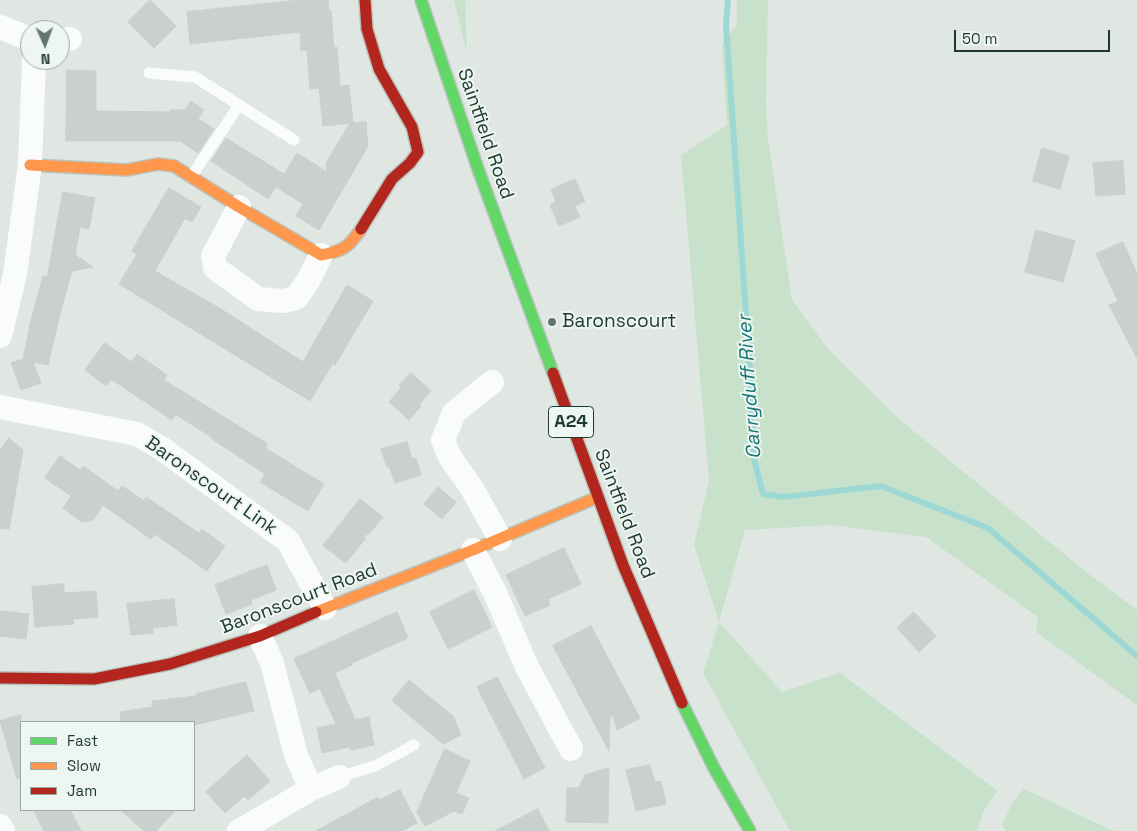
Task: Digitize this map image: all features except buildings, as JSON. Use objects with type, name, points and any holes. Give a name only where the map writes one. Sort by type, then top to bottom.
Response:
[{"type":"main road","points":[[30,165],[127,170],[158,164],[174,166],[238,208],[321,255],[337,252],[350,244],[392,179],[410,163],[418,152],[412,127],[379,69],[368,30],[365,0]]},
{"type":"main road","name":"Saintfield Road","points":[[422,0],[478,169],[598,497],[655,643],[714,768],[750,831]]},
{"type":"main road","name":"Baronscourt Road","points":[[0,678],[94,679],[170,664],[260,636],[325,608],[474,550],[598,497]]},
{"type":"street","points":[[0,27],[20,35]]},
{"type":"street","points":[[0,336],[15,274],[30,165],[34,70]]},
{"type":"street","points":[[238,208],[213,256],[215,268],[258,299],[283,301],[296,298],[308,281],[321,255]]},
{"type":"street","points":[[492,382],[454,413],[443,440],[450,457],[473,490],[500,539]]},
{"type":"street","name":"Baronscourt Link","points":[[0,407],[137,434],[161,448],[288,541],[325,608]]},
{"type":"street","points":[[474,550],[527,667],[540,708],[571,748]]},
{"type":"street","points":[[260,636],[272,663],[296,755],[311,789]]},
{"type":"street","points":[[239,831],[311,789],[339,777]]},
{"type":"street","points":[[0,826],[3,831]]},
{"type":"lane","points":[[149,72],[195,77],[294,140]]},
{"type":"lane","points":[[191,177],[239,105]]},
{"type":"lane","points":[[339,777],[375,766],[414,745]]},
{"type":"green space","points":[[454,0],[465,0],[467,54]]},
{"type":"green space","points":[[737,0],[768,0],[766,100],[768,139],[792,300],[828,349],[900,420],[1090,575],[1137,610],[1137,705],[1036,632],[1038,617],[926,537],[831,525],[745,530],[719,622],[694,545],[709,481],[681,155],[727,125],[722,44],[737,25]]},
{"type":"green space","points":[[719,622],[782,692],[840,673],[998,791],[983,812],[977,831],[790,831],[703,673]]},
{"type":"green space","points":[[1024,789],[1113,831],[1006,831],[1002,825],[1013,801]]},
{"type":"waterway","name":"Carryduff River","points":[[728,0],[726,25],[750,372],[754,459],[763,494],[783,497],[881,486],[988,528],[1137,656]]},
{"type":"traffic: fast","points":[[421,0],[478,169],[553,373]]},
{"type":"traffic: fast","points":[[682,703],[714,768],[750,831]]},
{"type":"traffic: slow","points":[[30,165],[127,170],[158,164],[174,166],[321,255],[344,248],[361,229]]},
{"type":"traffic: slow","points":[[316,612],[473,550],[598,497]]},
{"type":"traffic: jam","points":[[361,229],[392,179],[410,163],[418,152],[412,127],[379,69],[367,29],[365,0]]},
{"type":"traffic: jam","points":[[553,373],[623,565],[682,703]]},
{"type":"traffic: jam","points":[[0,678],[94,679],[170,664],[260,636],[316,612]]},
{"type":"place","name":"Baronscourt","points":[[552,322]]}]
